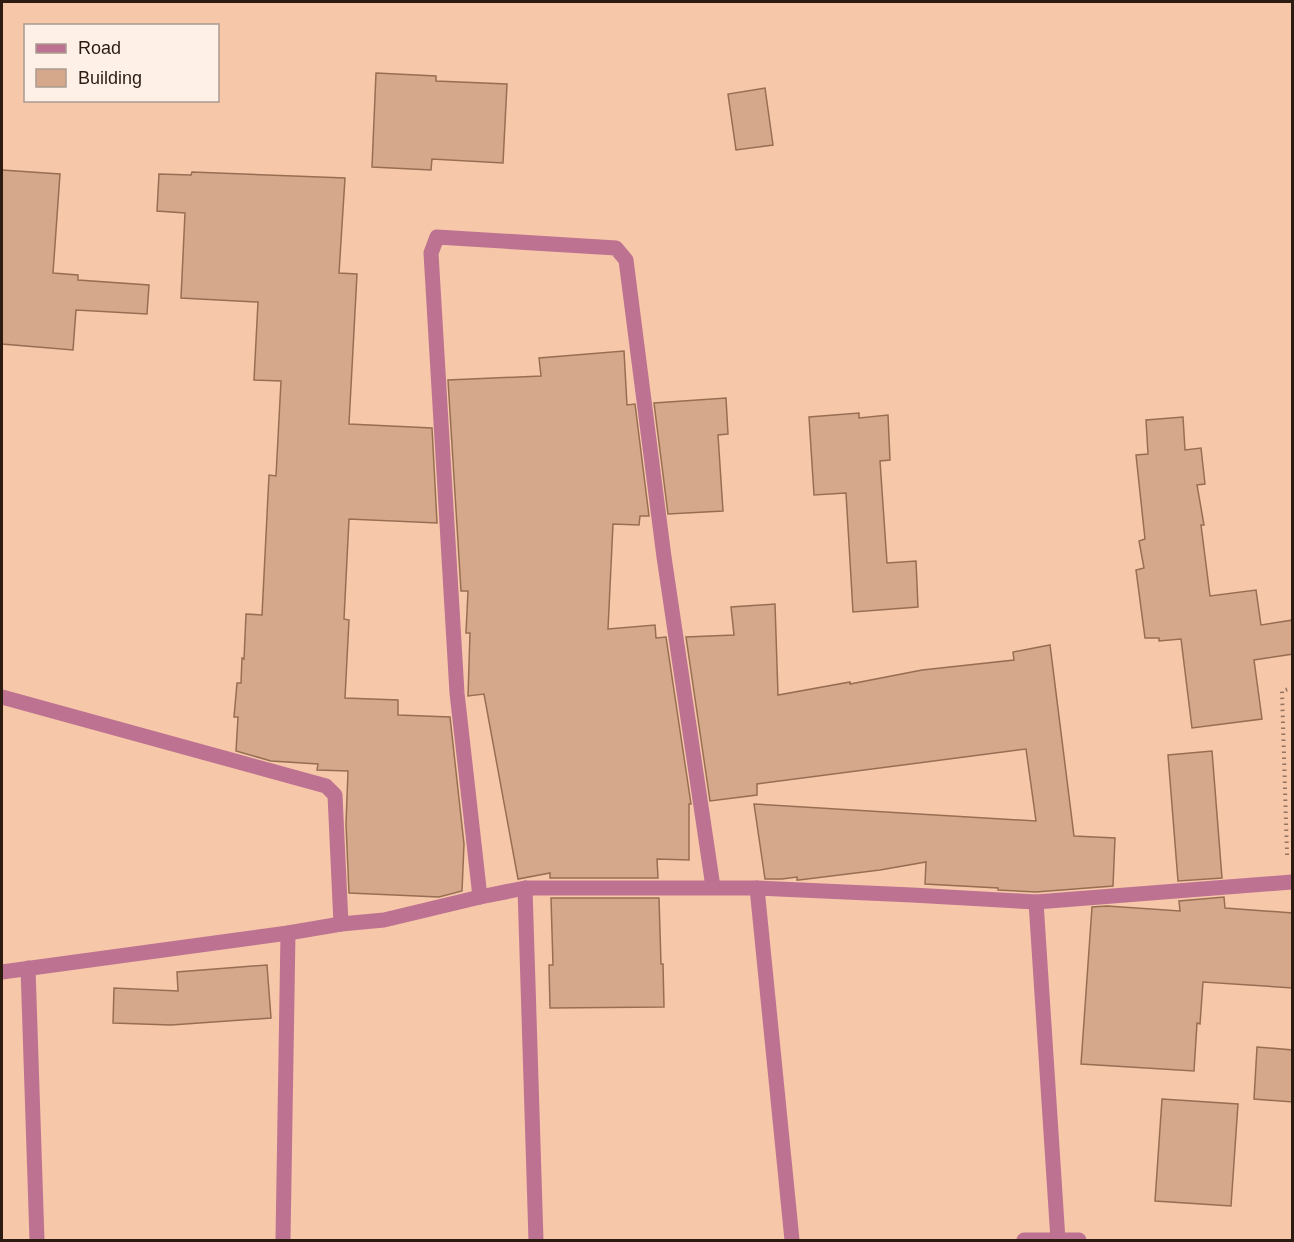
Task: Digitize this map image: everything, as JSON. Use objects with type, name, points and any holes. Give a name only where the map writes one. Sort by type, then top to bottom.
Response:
[{"type":"street","points":[[480,897],[457,693],[431,254],[437,237],[616,248],[626,260],[663,557],[713,888]]},
{"type":"street","points":[[2,697],[326,786],[335,795],[341,924]]},
{"type":"street","points":[[2,972],[341,924],[384,920],[525,888],[757,888],[1036,902],[1290,882]]},
{"type":"street","points":[[525,888],[536,1240]]},
{"type":"street","points":[[757,888],[792,1240]]},
{"type":"street","points":[[1036,902],[1058,1240]]},
{"type":"street","points":[[283,1240],[288,933]]},
{"type":"street","points":[[28,968],[37,1240]]},
{"type":"street","points":[[1024,1240],[1079,1240]]},
{"type":"path","points":[[1290,882],[1282,691],[1293,688]]},
{"type":"building","points":[[376,73],[436,76],[436,81],[507,84],[503,163],[432,159],[431,170],[372,167]]},
{"type":"building","points":[[765,88],[773,145],[736,150],[728,94]]},
{"type":"building","points":[[2,170],[60,174],[53,273],[78,275],[78,280],[149,285],[147,314],[76,310],[73,350],[2,344]]},
{"type":"building","points":[[192,172],[345,178],[339,273],[357,274],[349,424],[432,428],[437,523],[349,519],[344,619],[349,620],[345,698],[398,700],[398,715],[450,717],[464,844],[462,891],[439,897],[349,893],[346,824],[348,771],[317,770],[318,764],[271,761],[236,751],[238,717],[234,717],[237,683],[241,683],[242,658],[244,659],[246,614],[262,615],[269,475],[276,476],[281,381],[254,380],[258,302],[181,298],[185,213],[157,211],[159,174],[191,175]]},
{"type":"building","points":[[624,351],[627,405],[635,404],[649,516],[640,516],[639,525],[613,524],[608,629],[655,625],[656,638],[666,637],[691,804],[689,804],[689,860],[657,859],[658,878],[550,878],[550,873],[518,879],[484,694],[468,696],[470,633],[466,633],[468,591],[461,591],[448,380],[541,376],[539,358]]},
{"type":"building","points":[[726,398],[728,434],[718,435],[723,511],[668,514],[654,403]]},
{"type":"building","points":[[859,413],[859,418],[888,415],[890,460],[880,461],[887,563],[916,561],[918,607],[853,612],[846,493],[814,495],[809,417]]},
{"type":"building","points":[[1183,417],[1185,450],[1201,448],[1205,484],[1197,485],[1204,525],[1201,525],[1210,596],[1256,590],[1261,625],[1293,620],[1293,654],[1254,660],[1262,719],[1192,728],[1181,639],[1159,641],[1159,638],[1145,638],[1136,570],[1144,568],[1139,541],[1145,539],[1136,455],[1148,454],[1146,420]]},
{"type":"building","points":[[775,604],[778,695],[922,670],[1014,660],[1013,652],[1050,645],[1074,836],[1115,838],[1113,886],[1036,892],[925,884],[926,862],[799,880],[797,877],[765,879],[754,804],[1036,821],[1026,749],[757,784],[757,795],[710,801],[686,637],[734,635],[731,607]]},
{"type":"building","points":[[1212,751],[1222,878],[1178,881],[1168,755]]},
{"type":"building","points":[[1224,897],[1225,908],[1293,913],[1293,988],[1203,982],[1200,1024],[1197,1023],[1194,1071],[1081,1064],[1092,907],[1180,911],[1179,901]]},
{"type":"building","points":[[551,898],[659,898],[664,1007],[550,1008],[549,965],[553,965]]},
{"type":"building","points":[[267,965],[271,1018],[171,1025],[113,1023],[114,988],[178,991],[177,972]]},
{"type":"building","points":[[1257,1047],[1293,1050],[1293,1102],[1254,1099]]},
{"type":"building","points":[[1162,1099],[1238,1104],[1231,1206],[1155,1201]]}]
